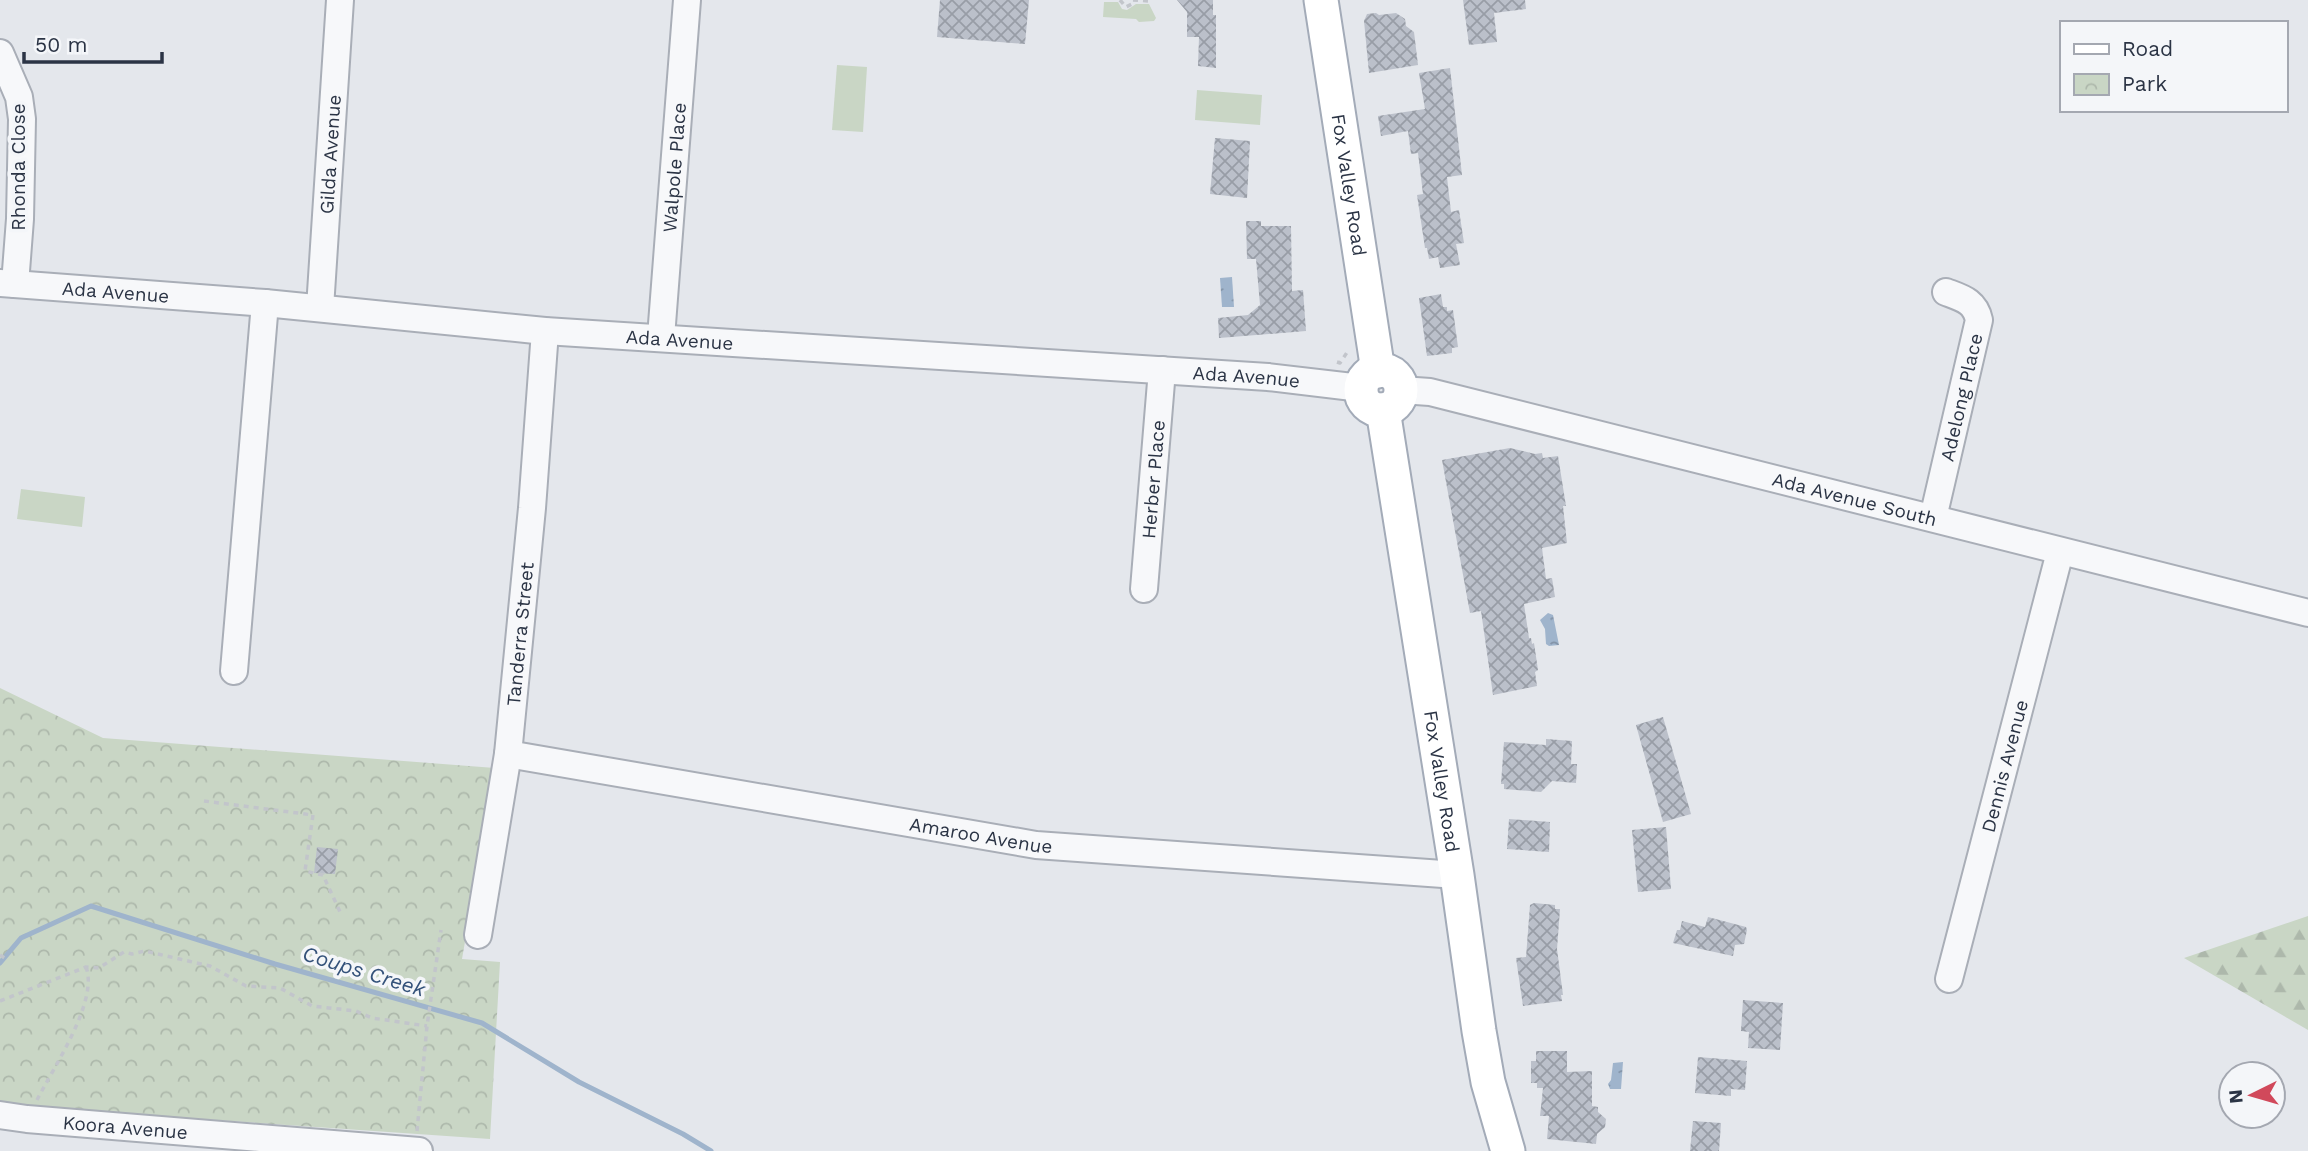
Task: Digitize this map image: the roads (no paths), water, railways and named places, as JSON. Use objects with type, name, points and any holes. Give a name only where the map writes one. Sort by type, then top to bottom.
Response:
[{"type":"main road","name":"Fox Valley Road","points":[[1321,0],[1477,1018],[1488,1082],[1508,1151]]},
{"type":"street","name":"Gilda Avenue","points":[[320,308],[340,0]]},
{"type":"street","name":"Walpole Place","points":[[661,337],[687,0]]},
{"type":"street","name":"Rhonda Close","points":[[0,53],[19,97],[22,120],[20,219],[8,283]]},
{"type":"street","name":"Ada Avenue","points":[[8,283],[265,303],[545,331],[1282,378],[1381,390]]},
{"type":"street","name":"Adelong Place","points":[[1933,518],[1979,320],[1975,307],[1968,301],[1946,292]]},
{"type":"street","points":[[234,671],[265,303]]},
{"type":"street","name":"Tanderra Street","points":[[478,936],[508,754],[532,508],[545,331]]},
{"type":"street","name":"Herber Place","points":[[1144,589],[1162,370]]},
{"type":"street","name":"Ada Avenue South","points":[[1381,390],[1430,392],[2308,613]]},
{"type":"street","name":"Dennis Avenue","points":[[1949,979],[2060,552]]},
{"type":"street","name":"Amaroo Avenue","points":[[508,754],[1036,845],[1457,875]]},
{"type":"street","name":"Koora Avenue","points":[[0,1115],[417,1151]]},
{"type":"water","points":[[1232,277],[1234,307],[1222,307],[1220,278]]},
{"type":"water","points":[[1548,613],[1553,615],[1559,645],[1546,644],[1545,629],[1540,620]]},
{"type":"water","points":[[1623,1062],[1621,1089],[1610,1089],[1608,1084],[1613,1063]]},
{"type":"waterway","name":"Coups Creek","points":[[0,963],[21,938],[91,906],[275,964],[482,1023],[579,1082],[711,1151]]}]
